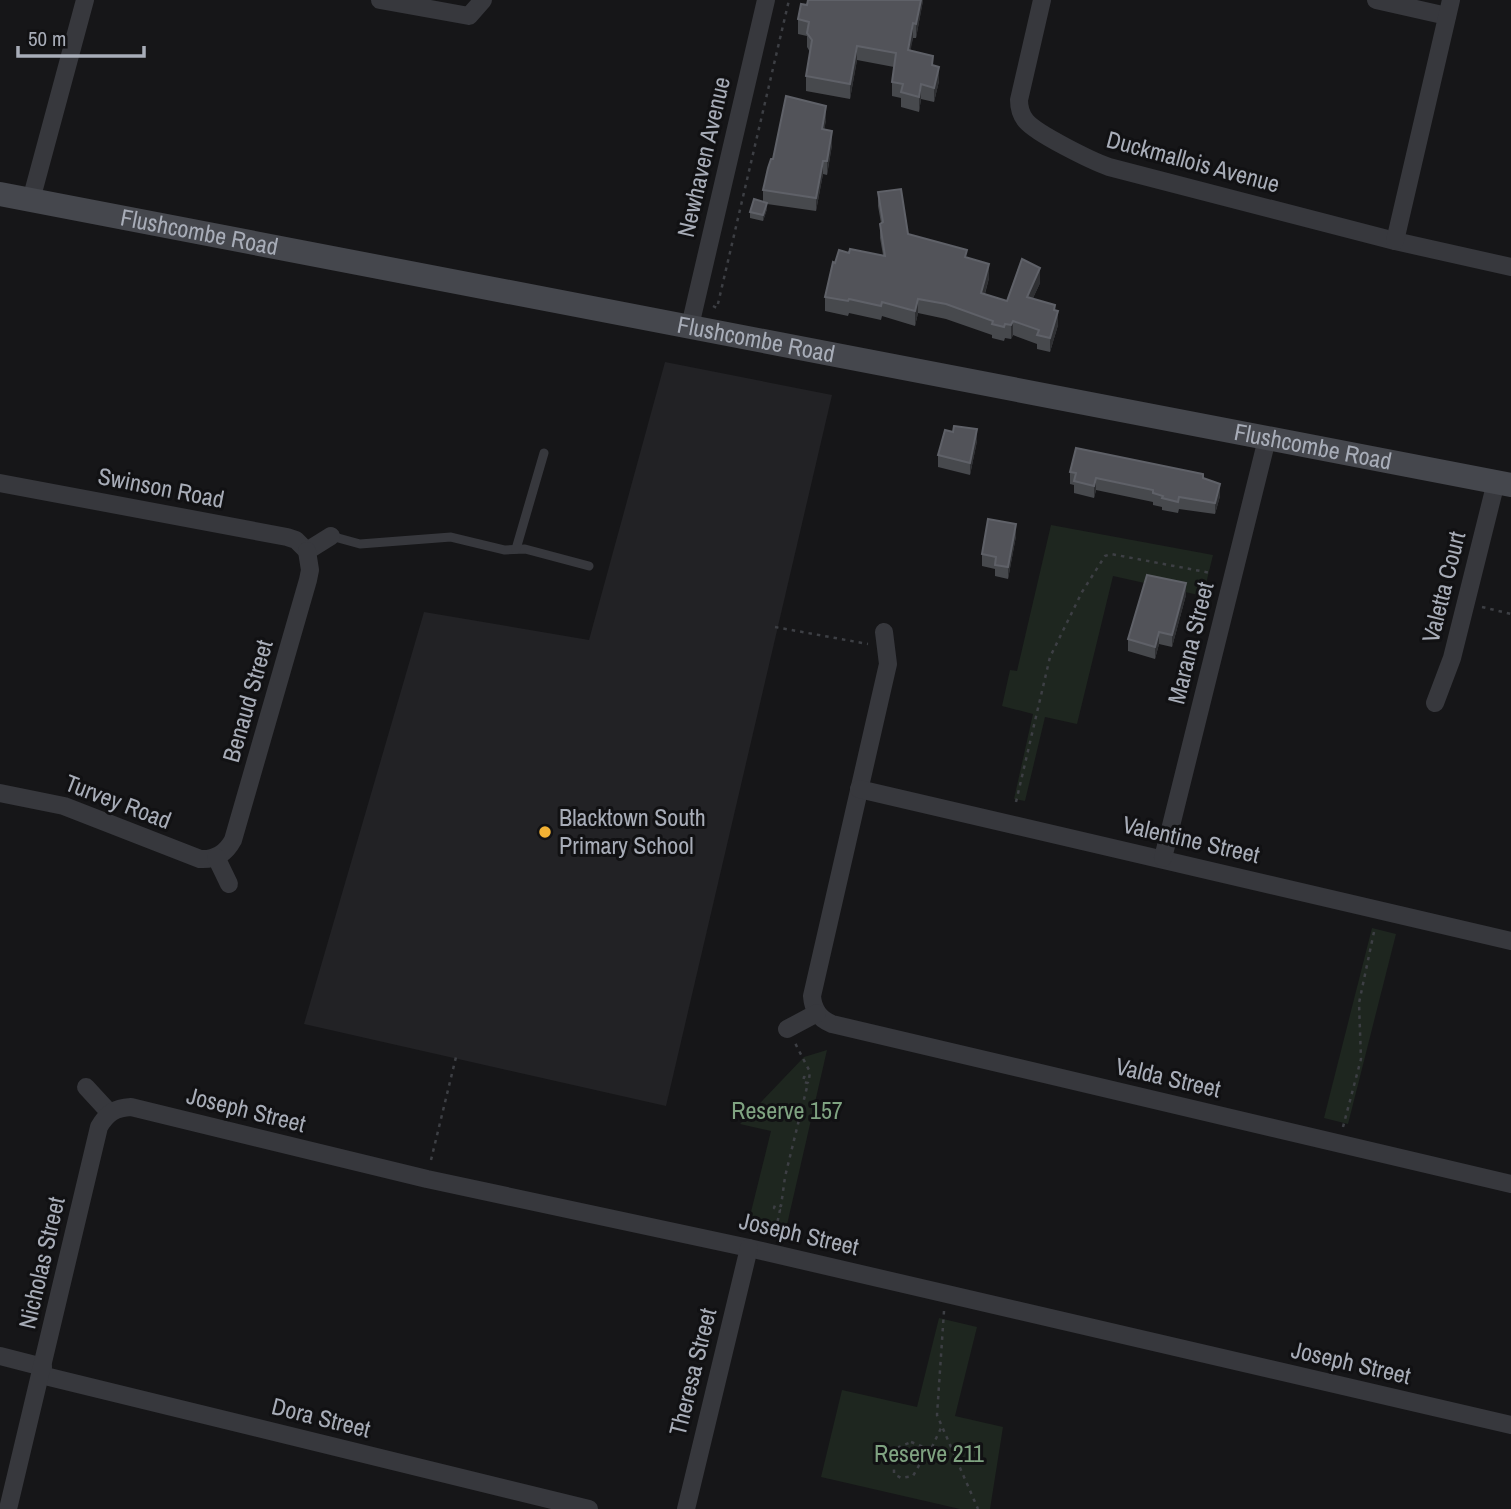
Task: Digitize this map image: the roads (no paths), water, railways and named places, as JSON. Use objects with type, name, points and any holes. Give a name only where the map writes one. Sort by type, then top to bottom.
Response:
[{"type":"street","points":[[31,200],[85,0]]},
{"type":"street","points":[[380,0],[469,16],[483,0]]},
{"type":"street","name":"Newhaven Avenue","points":[[690,326],[766,0]]},
{"type":"street","name":"Duckmallois Avenue","points":[[1042,0],[1019,100],[1022,114],[1032,127],[1110,167],[1395,241],[1511,267]]},
{"type":"street","points":[[1376,0],[1449,8],[1395,241]]},
{"type":"street","name":"Flushcombe Road","points":[[0,194],[1503,484]]},
{"type":"street","name":"Marana Street","points":[[1163,858],[1266,439]]},
{"type":"street","name":"Swinson Road","points":[[0,483],[286,537],[296,541],[307,551]]},
{"type":"street","name":"Valetta Court","points":[[1436,703],[1503,484]]},
{"type":"street","points":[[307,551],[331,536]]},
{"type":"street","name":"Benaud Street","points":[[216,857],[223,853],[233,840],[308,580],[310,570],[307,551]]},
{"type":"street","points":[[787,1028],[817,1013],[812,996],[888,664],[886,638]]},
{"type":"street","name":"Valentine Street","points":[[859,789],[1511,941]]},
{"type":"street","name":"Turvey Road","points":[[0,793],[64,806],[191,856],[207,859],[216,857]]},
{"type":"street","points":[[216,857],[229,884]]},
{"type":"street","name":"Valda Street","points":[[817,1013],[832,1024],[1511,1184]]},
{"type":"street","points":[[86,1087],[109,1112]]},
{"type":"street","name":"Joseph Street","points":[[109,1112],[131,1107],[427,1179],[749,1248],[1511,1426]]},
{"type":"street","name":"Nicholas Street","points":[[8,1509],[100,1127],[109,1112]]},
{"type":"street","name":"Theresa Street","points":[[686,1509],[749,1248]]},
{"type":"street","name":"Dora Street","points":[[0,1356],[42,1371],[589,1509]]},
{"type":"lane","points":[[516,549],[544,453]]},
{"type":"lane","points":[[331,536],[360,544],[451,537],[505,550],[525,549],[589,566]]},
{"type":"place","name":"Blacktown South Primary School","points":[[545,832]]},
{"type":"park label","name":"Reserve 157","points":[[787,1111]]},
{"type":"park label","name":"Reserve 211","points":[[929,1454]]}]
